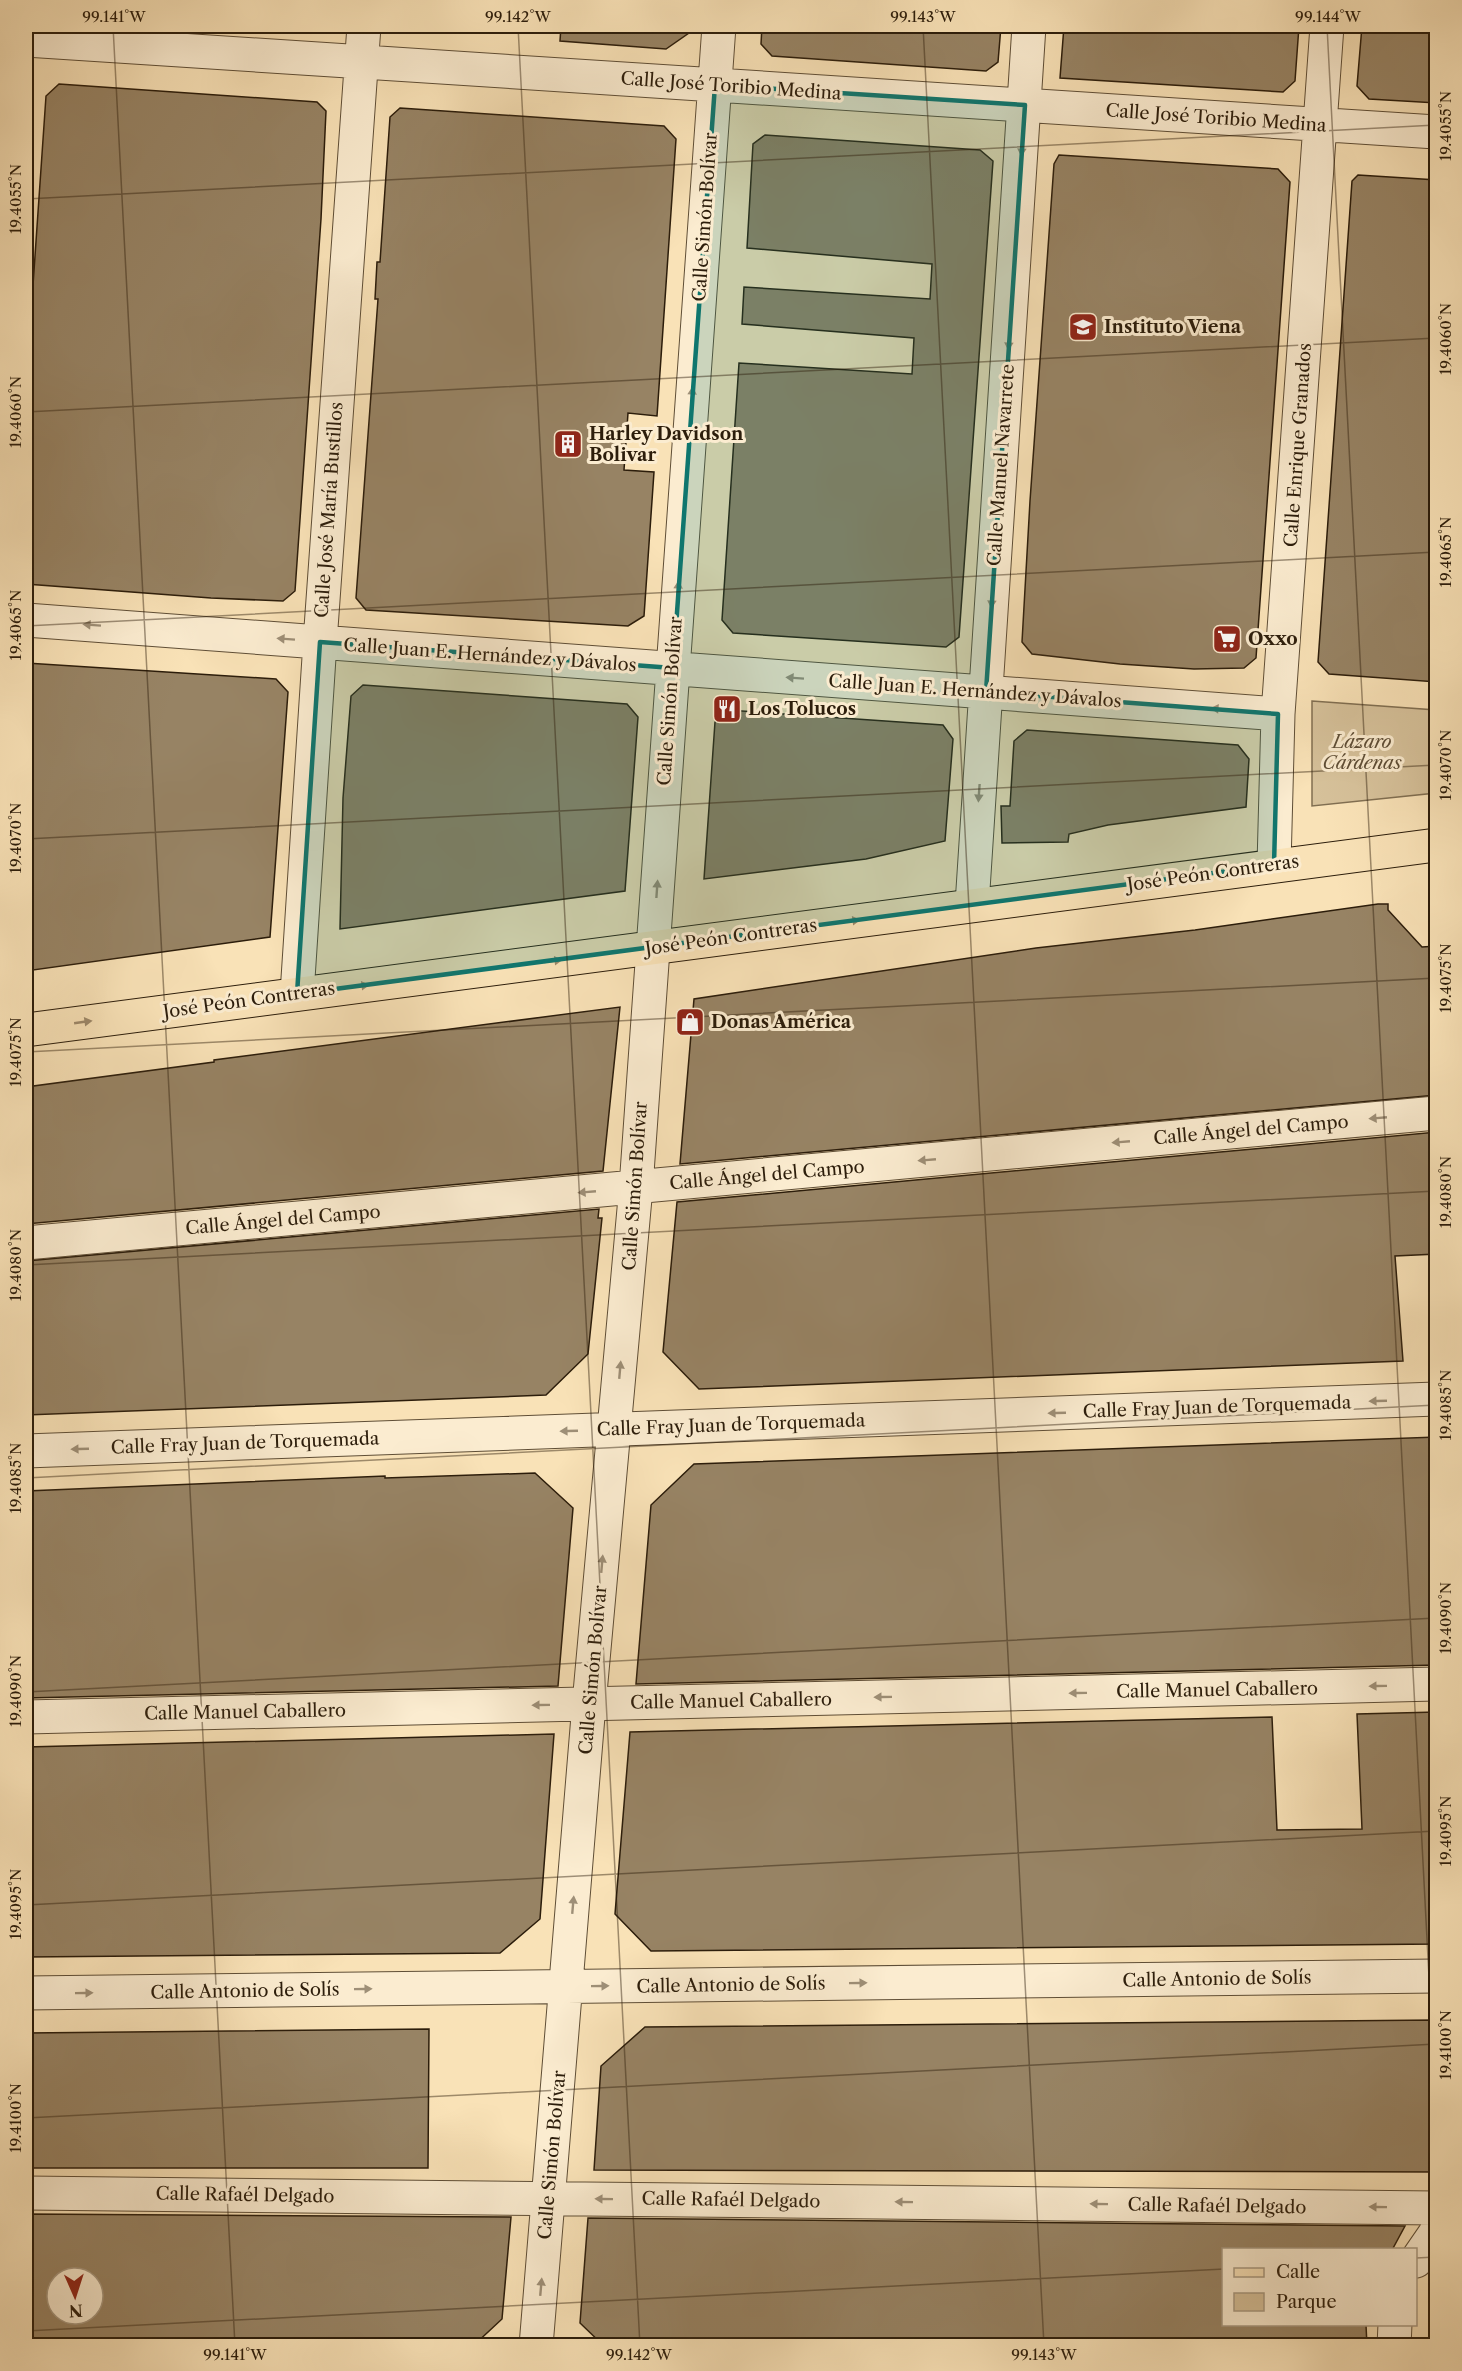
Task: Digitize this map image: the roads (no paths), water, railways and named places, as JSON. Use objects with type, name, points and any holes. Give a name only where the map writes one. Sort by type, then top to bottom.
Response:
[{"type":"main road","name":"José Peón Contreras","points":[[26,1030],[1437,844]]},
{"type":"street","name":"Calle José María Bustillos","points":[[297,994],[364,26]]},
{"type":"street","name":"Calle Simón Bolívar","points":[[536,2346],[589,1704],[636,1187],[719,26]]},
{"type":"street","name":"Calle Manuel Navarrete","points":[[972,905],[1029,26]]},
{"type":"street","name":"Calle Enrique Granados","points":[[1274,865],[1278,714],[1328,26]]},
{"type":"street","name":"Calle José Toribio Medina","points":[[26,40],[1437,132]]},
{"type":"street","name":"Calle Juan E. Hernández y Dávalos","points":[[26,620],[1278,714]]},
{"type":"street","name":"Calle Ángel del Campo","points":[[26,1244],[1437,1113]]},
{"type":"street","name":"Calle Fray Juan de Torquemada","points":[[26,1451],[1437,1399]]},
{"type":"street","name":"Calle Manuel Caballero","points":[[26,1718],[1437,1684]]},
{"type":"street","name":"Calle Antonio de Solís","points":[[26,1993],[1437,1976]]},
{"type":"street","name":"Calle Rafaél Delgado","points":[[26,2193],[1437,2208]]},
{"type":"street","points":[[1417,2260],[1437,2232]]},
{"type":"street","points":[[1394,2346],[1395,2326]]},
{"type":"place","name":"Instituto Viena","points":[[1083,327]]},
{"type":"place","name":"Harley Davidson Bolivar","points":[[568,444]]},
{"type":"place","name":"Oxxo","points":[[1227,639]]},
{"type":"place","name":"Los Tolucos","points":[[727,709]]},
{"type":"place","name":"Donas América","points":[[690,1022]]},
{"type":"park label","name":"Lázaro Cárdenas","points":[[1362,752]]}]
